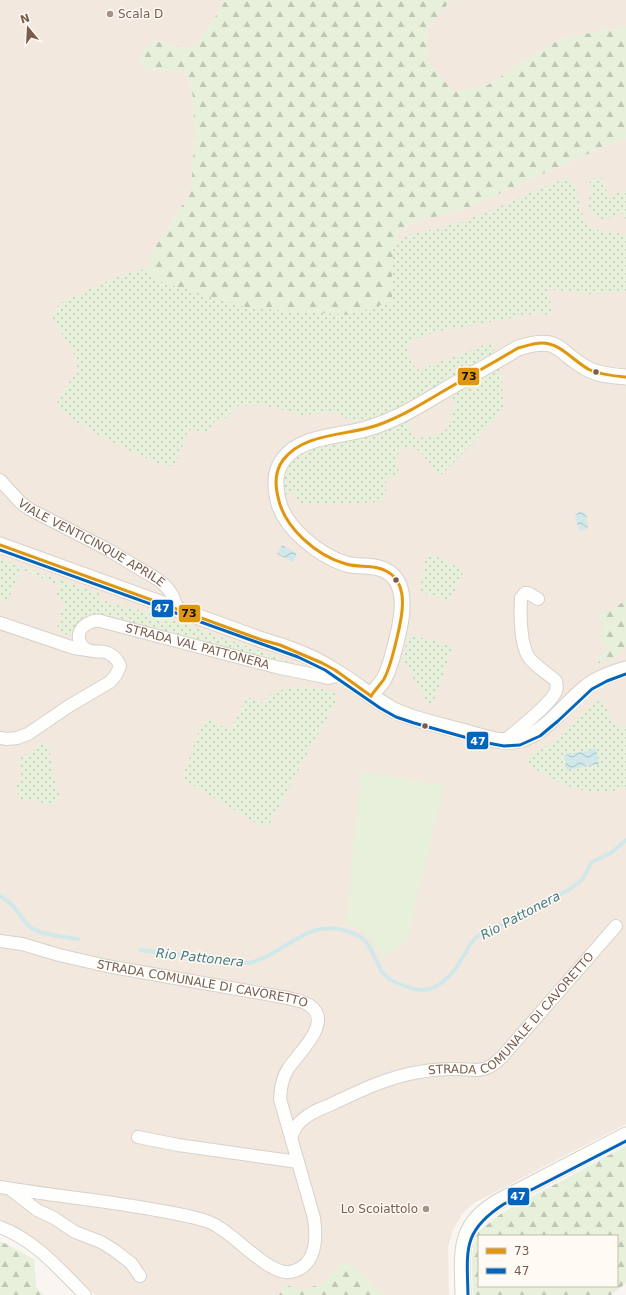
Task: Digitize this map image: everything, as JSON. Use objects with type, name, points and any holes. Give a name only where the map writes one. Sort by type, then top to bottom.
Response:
[{"type":"street","points":[[371,696],[384,679],[390,664],[403,615],[401,591],[396,581],[389,573],[378,568],[348,564],[338,561],[308,542],[287,522],[279,507],[275,484],[276,473],[289,452],[308,442],[368,429],[404,414],[518,348],[532,344],[550,343],[558,347],[591,371],[612,376],[626,377]]},
{"type":"street","name":"VIALE VENTICINQUE APRILE","points":[[0,480],[20,502],[29,509],[105,548],[157,580],[165,586],[175,598],[177,609]]},
{"type":"street","name":"VIALE VENTICINQUE APRILE","points":[[0,545],[262,640],[280,645],[322,663],[390,708],[405,715],[486,738],[504,741],[519,740],[530,735],[539,730],[585,688],[599,679],[626,669]]},
{"type":"street","points":[[504,741],[544,705],[553,696],[556,690],[556,682],[529,658],[524,647],[521,598],[525,593],[528,593],[538,599]]},
{"type":"street","name":"STRADA VAL PATTONERA","points":[[87,650],[80,642],[79,632],[81,627],[92,621],[99,620],[276,667],[328,678],[341,675]]},
{"type":"street","points":[[0,623],[74,648],[109,653],[118,660],[120,666],[110,682],[69,706],[28,734],[17,738],[0,738]]},
{"type":"street","name":"STRADA COMUNALE DI CAVORETTO","points":[[291,1137],[296,1126],[308,1116],[387,1080],[420,1071],[478,1070],[493,1065],[501,1058],[616,926]]},
{"type":"street","name":"STRADA COMUNALE DI CAVORETTO","points":[[0,941],[22,944],[59,955],[107,966],[288,998],[309,1005],[314,1010],[316,1016],[316,1032],[288,1069],[281,1088],[280,1099],[314,1218],[316,1244],[307,1264],[290,1272],[280,1271],[271,1267],[226,1232],[209,1222],[183,1215],[135,1206],[4,1187]]},
{"type":"street","points":[[463,1295],[462,1254],[464,1240],[470,1227],[478,1216],[501,1200],[626,1135]]},
{"type":"street","points":[[138,1138],[298,1162]]},
{"type":"street","points":[[4,1187],[37,1210],[54,1218],[75,1232],[101,1242],[114,1250],[131,1262],[140,1276]]},
{"type":"street","points":[[0,1226],[13,1232],[36,1247],[85,1295]]},
{"type":"shaded area","points":[[0,0],[226,0],[197,45],[185,48],[154,41],[146,69],[180,71],[187,75],[192,88],[195,132],[191,192],[155,247],[392,302],[393,251],[398,232],[414,222],[462,210],[608,145],[626,139],[626,1124],[474,1203],[462,1214],[453,1230],[448,1248],[449,1295],[95,1295],[56,1256],[29,1236],[0,1219]]},
{"type":"shaded area","points":[[451,0],[626,0],[626,27],[561,38],[486,86],[454,92],[427,61],[427,28]]},
{"type":"green space","points":[[226,0],[451,0],[427,28],[427,61],[454,92],[486,86],[561,38],[626,27],[626,139],[608,145],[462,210],[414,222],[398,232],[393,251],[392,302],[348,315],[249,308],[158,281],[146,269],[155,247],[191,192],[195,132],[192,88],[187,75],[180,71],[147,69],[140,63],[143,50],[154,41],[185,48],[197,45]]},
{"type":"green space","points":[[601,176],[608,197],[626,190],[626,220],[623,213],[603,220],[592,214],[589,204],[591,190],[589,183],[593,179]]},
{"type":"green space","points":[[566,178],[575,185],[583,220],[593,229],[626,235],[626,291],[590,294],[547,289],[552,311],[550,314],[544,315],[538,313],[435,332],[414,339],[408,344],[408,353],[415,369],[420,370],[489,343],[493,344],[494,353],[489,358],[402,406],[377,417],[352,422],[336,412],[302,415],[264,405],[237,406],[224,420],[215,420],[208,432],[188,430],[176,463],[167,467],[94,433],[68,415],[57,405],[59,397],[78,370],[75,355],[53,320],[54,311],[62,302],[126,273],[146,269],[158,281],[249,308],[348,315],[392,302],[393,251],[395,243],[409,235],[463,222]]},
{"type":"green space","points":[[498,367],[501,371],[503,406],[495,420],[441,475],[417,449],[405,447],[399,452],[397,457],[397,476],[390,477],[386,481],[386,497],[381,502],[301,504],[298,503],[295,493],[283,495],[281,478],[296,451],[406,418],[414,438],[416,439],[426,436],[429,437],[445,431],[447,425],[453,421],[450,411],[456,407],[451,392]]},
{"type":"green space","points":[[431,554],[464,570],[449,601],[420,591],[426,557]]},
{"type":"green space","points":[[0,559],[100,594],[100,600],[158,615],[289,661],[288,663],[97,615],[87,616],[80,620],[75,627],[74,637],[56,631],[60,620],[59,615],[65,601],[56,597],[60,585],[21,570],[7,602],[0,600]]},
{"type":"green space","points":[[626,599],[626,645],[617,656],[600,663],[595,662],[607,648],[598,639],[603,627],[597,617],[616,607]]},
{"type":"green space","points":[[411,635],[450,645],[452,650],[433,703],[431,704],[428,703],[408,669],[409,665],[402,662],[408,636]]},
{"type":"green space","points":[[304,687],[331,691],[336,694],[337,699],[269,824],[261,826],[186,781],[183,777],[200,729],[204,722],[207,720],[212,720],[230,731],[247,697],[264,703],[268,696],[277,691]]},
{"type":"green space","points":[[600,700],[604,701],[611,721],[621,727],[626,726],[626,788],[605,792],[582,790],[563,784],[527,764],[527,758],[534,752],[555,741]]},
{"type":"green space","points":[[45,742],[49,747],[56,791],[61,795],[53,806],[33,800],[20,800],[16,785],[22,780],[19,757],[24,756]]},
{"type":"green space","points":[[361,772],[444,785],[407,941],[382,958],[372,940],[365,933],[360,929],[346,924]]},
{"type":"green space","points":[[626,1146],[626,1283],[611,1295],[473,1295],[472,1258],[478,1232],[502,1213]]},
{"type":"green space","points":[[0,1241],[34,1259],[36,1287],[44,1295],[0,1295]]},
{"type":"green space","points":[[346,1263],[353,1266],[385,1295],[279,1295],[286,1285],[301,1290],[322,1284]]},
{"type":"water","points":[[578,512],[583,512],[586,514],[588,527],[581,531],[579,530],[575,517]]},
{"type":"water","points":[[282,545],[297,553],[293,562],[277,554]]},
{"type":"water","points":[[596,749],[599,764],[567,770],[564,755]]},
{"type":"waterway","name":"Rio Pattonera","points":[[140,950],[249,963],[271,954],[303,935],[325,928],[338,929],[348,931],[361,937],[369,947],[383,973],[391,980],[409,987],[425,990],[435,987],[452,973],[476,937],[532,910],[570,889],[582,880],[592,862],[611,853],[626,840]]},
{"type":"waterway","name":"Rio Pattonera","points":[[0,896],[10,903],[26,923],[34,930],[78,939]]},
{"type":"transit line","name":"73","points":[[371,696],[384,679],[388,670],[398,634],[402,614],[402,595],[400,586],[395,578],[388,572],[378,568],[346,564],[335,560],[324,555],[303,539],[287,519],[281,508],[276,483],[278,469],[283,460],[302,444],[327,436],[366,429],[396,417],[422,404],[518,348],[530,345],[539,343],[549,344],[561,349],[584,367],[594,372],[626,377]]},
{"type":"transit line","name":"73","points":[[0,545],[262,640],[280,645],[335,670],[371,696]]},
{"type":"transit line","name":"47","points":[[0,550],[298,657],[325,670],[380,708],[396,717],[482,742],[504,746],[520,745],[540,736],[592,689],[607,681],[626,674]]},
{"type":"transit line","name":"47","points":[[468,1295],[467,1266],[470,1243],[474,1233],[490,1214],[504,1204],[626,1141]]},
{"type":"place","name":"Scala D","points":[[110,14]]},
{"type":"place","name":"Lo Scoiattolo","points":[[426,1209]]}]
